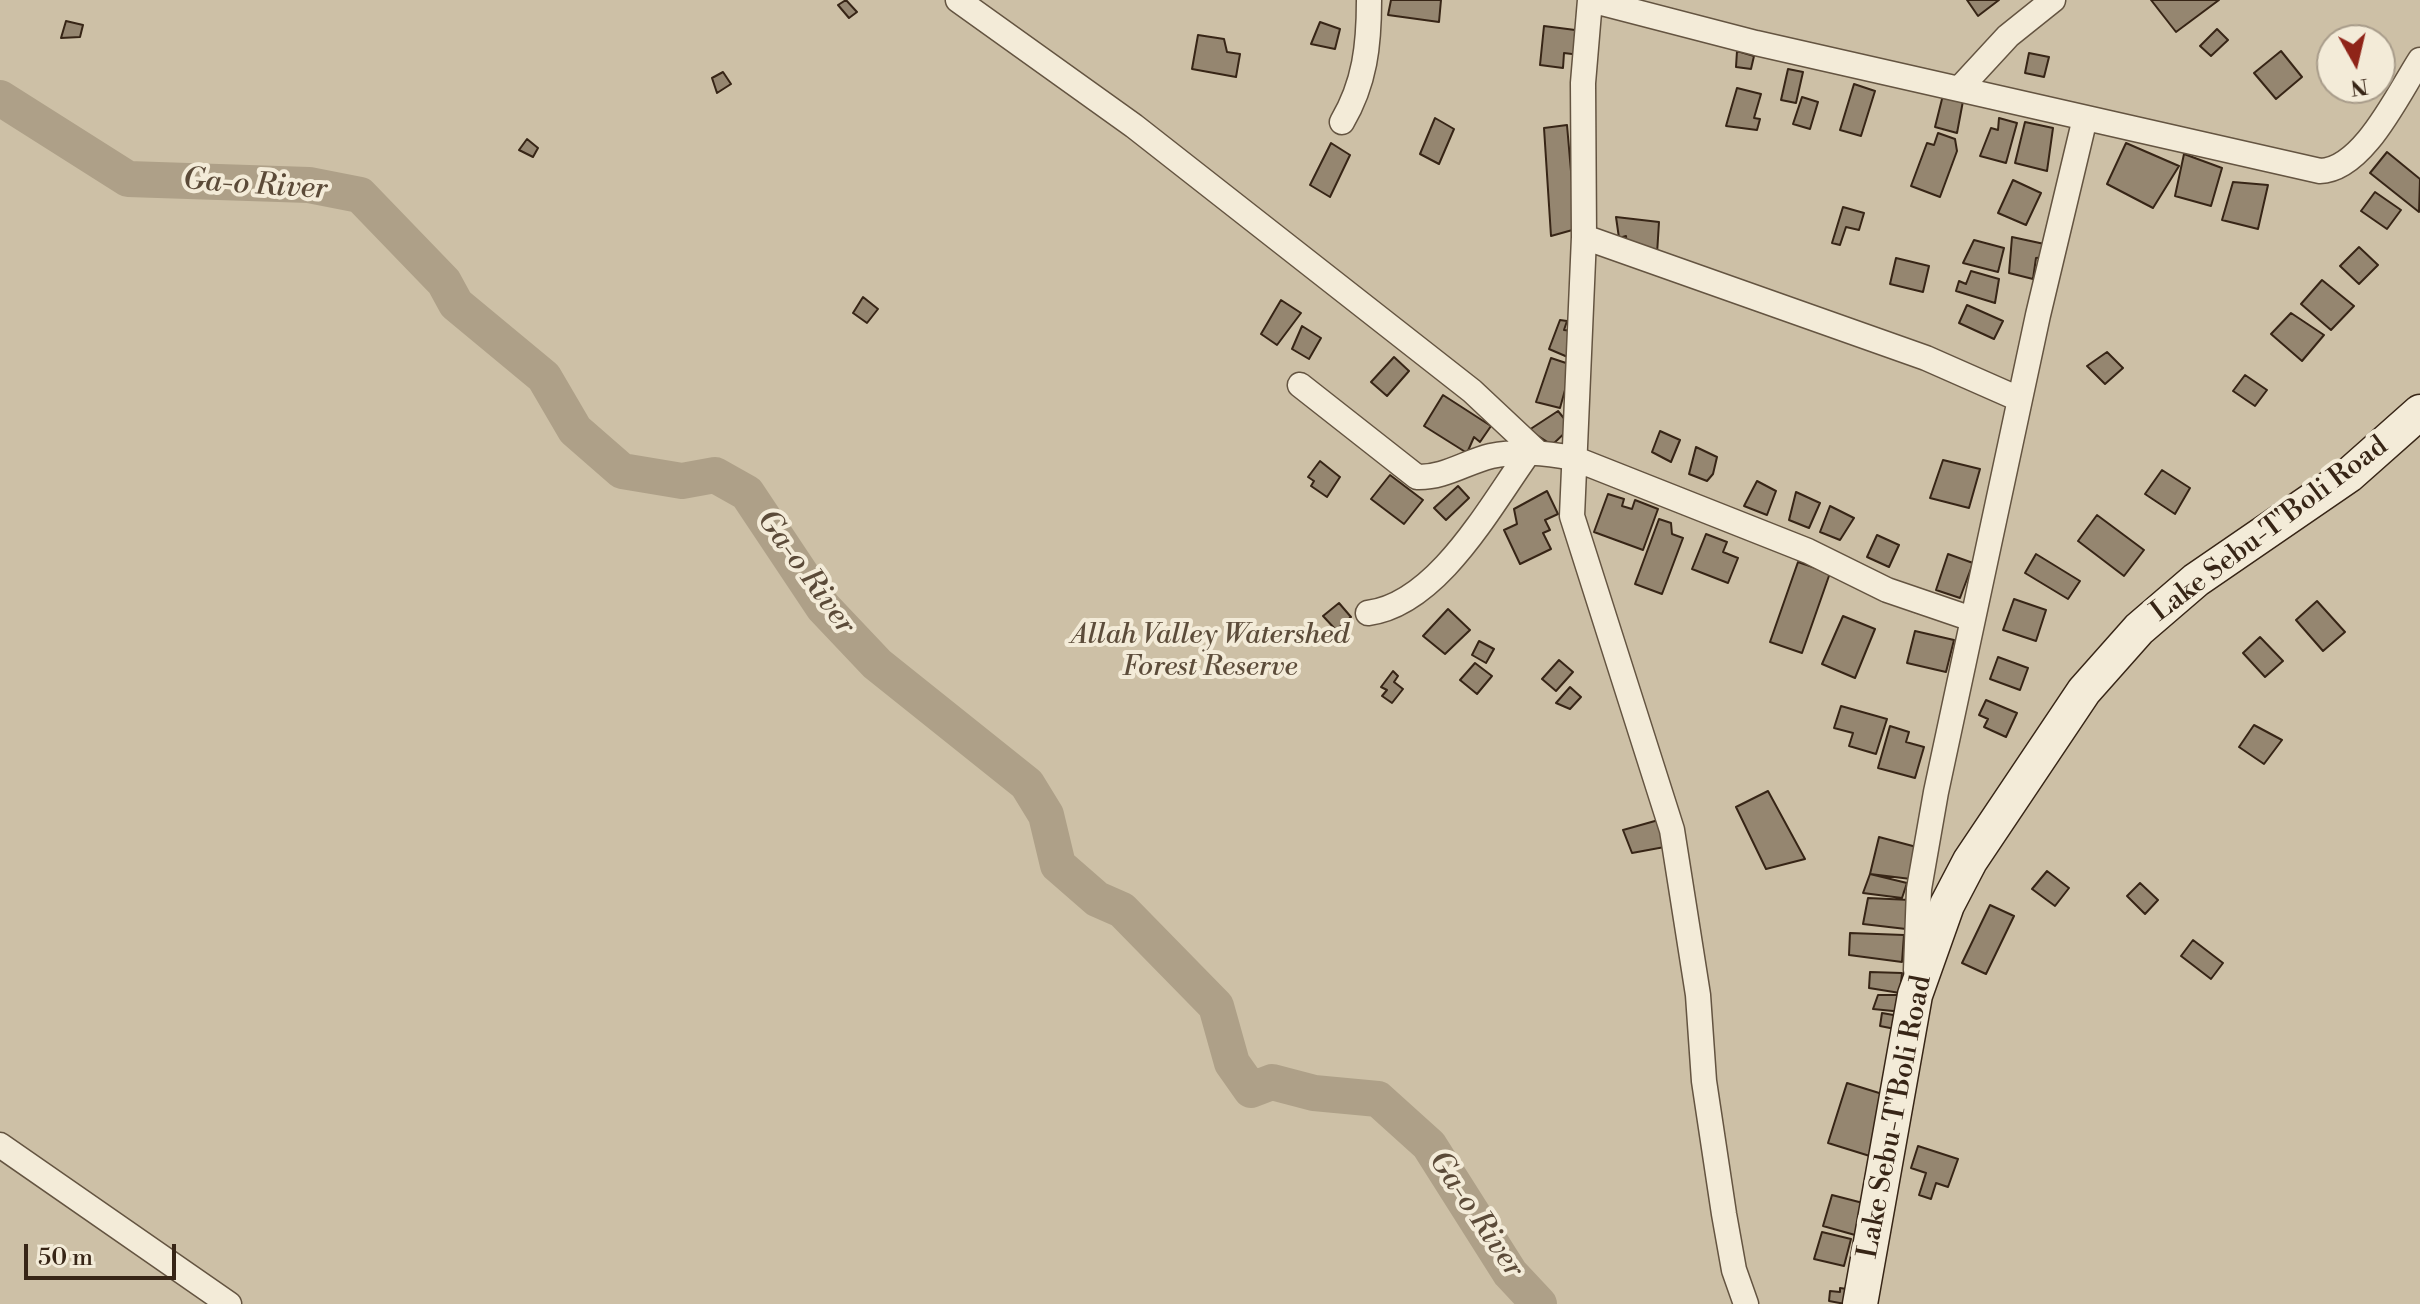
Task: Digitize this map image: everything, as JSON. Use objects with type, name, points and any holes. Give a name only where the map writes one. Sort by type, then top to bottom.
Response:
[{"type":"main road","name":"Lake Sebu-T'Boli Road","points":[[1860,1304],[1915,995],[1947,905],[1970,861],[2084,691],[2139,629],[2196,580],[2349,475],[2420,412]]},
{"type":"street","points":[[958,0],[1134,126],[1472,391],[1532,452]]},
{"type":"street","points":[[1342,122],[1356,99],[1364,69],[1369,0]]},
{"type":"street","points":[[1746,1304],[1734,1270],[1724,1214],[1704,1081],[1698,995],[1672,830],[1574,530],[1570,487],[1584,237],[1583,83],[1590,0],[1756,43],[2320,171],[2343,167],[2359,153],[2420,60]]},
{"type":"street","points":[[1960,88],[2008,36],[2053,0]]},
{"type":"street","points":[[1915,995],[1919,889],[2019,399],[2085,118]]},
{"type":"street","points":[[1584,237],[1926,358],[2019,399]]},
{"type":"street","points":[[1300,385],[1417,477],[1441,474],[1490,456],[1532,452],[1573,458],[1808,551],[1887,590],[1972,619]]},
{"type":"street","points":[[1368,613],[1400,604],[1436,576],[1532,452]]},
{"type":"street","points":[[0,1145],[229,1304]]},
{"type":"green space","name":"Allah Valley Watershed Forest Reserve","points":[[0,0],[2420,0],[2420,1304],[0,1304]]},
{"type":"building","points":[[846,0],[857,12],[849,18],[838,5]]},
{"type":"building","points":[[1391,0],[1441,0],[1439,22],[1388,15]]},
{"type":"building","points":[[1967,0],[1999,0],[1978,16]]},
{"type":"building","points":[[2151,0],[2219,0],[2176,32]]},
{"type":"building","points":[[66,21],[83,25],[80,37],[61,38]]},
{"type":"building","points":[[1320,22],[1340,29],[1335,49],[1311,44]]},
{"type":"building","points":[[1544,26],[1583,31],[1580,55],[1564,53],[1563,68],[1540,65]]},
{"type":"building","points":[[2217,29],[2228,40],[2211,56],[2200,46]]},
{"type":"building","points":[[1198,35],[1224,39],[1227,52],[1240,54],[1236,77],[1192,69]]},
{"type":"building","points":[[1737,51],[1754,56],[1751,69],[1736,67]]},
{"type":"building","points":[[2281,51],[2302,77],[2276,99],[2254,73]]},
{"type":"building","points":[[2029,53],[2049,57],[2044,77],[2025,73]]},
{"type":"building","points":[[1788,69],[1803,72],[1796,103],[1781,100]]},
{"type":"building","points":[[723,72],[731,84],[717,93],[712,78]]},
{"type":"building","points":[[1854,84],[1875,91],[1861,136],[1840,130]]},
{"type":"building","points":[[1737,88],[1761,94],[1754,118],[1760,119],[1757,130],[1726,126]]},
{"type":"building","points":[[1943,95],[1963,101],[1957,133],[1935,127]]},
{"type":"building","points":[[1802,97],[1818,102],[1810,129],[1793,124]]},
{"type":"building","points":[[1435,118],[1454,129],[1439,164],[1420,154]]},
{"type":"building","points":[[1999,118],[2017,123],[2006,163],[1980,156],[1991,128],[1998,130]]},
{"type":"building","points":[[2025,122],[2053,128],[2047,171],[2015,163]]},
{"type":"building","points":[[1567,125],[1576,229],[1551,236],[1544,128]]},
{"type":"building","points":[[1938,133],[1955,139],[1957,151],[1940,197],[1911,186],[1927,143],[1934,145]]},
{"type":"building","points":[[527,139],[538,148],[533,157],[519,150]]},
{"type":"building","points":[[1331,143],[1350,155],[1330,197],[1310,185]]},
{"type":"building","points":[[2126,143],[2179,166],[2153,208],[2107,184]]},
{"type":"building","points":[[2387,152],[2420,179],[2419,212],[2370,173]]},
{"type":"building","points":[[2184,154],[2222,168],[2211,206],[2175,196]]},
{"type":"building","points":[[2013,180],[2041,193],[2026,225],[1998,213]]},
{"type":"building","points":[[2233,182],[2268,185],[2258,229],[2222,220]]},
{"type":"building","points":[[2375,192],[2401,210],[2387,229],[2361,211]]},
{"type":"building","points":[[1843,207],[1864,213],[1859,230],[1846,227],[1840,245],[1832,243]]},
{"type":"building","points":[[1616,217],[1659,222],[1657,254],[1628,253],[1626,236],[1619,238]]},
{"type":"building","points":[[2012,237],[2049,245],[2046,257],[2036,258],[2033,279],[2009,273]]},
{"type":"building","points":[[1974,240],[2004,248],[1998,272],[1963,263]]},
{"type":"building","points":[[2359,247],[2378,265],[2359,284],[2340,266]]},
{"type":"building","points":[[1896,258],[1929,266],[1923,292],[1890,284]]},
{"type":"building","points":[[1971,271],[1999,279],[1995,303],[1956,291],[1959,281],[1966,284]]},
{"type":"building","points":[[2322,280],[2354,306],[2331,330],[2301,304]]},
{"type":"building","points":[[863,297],[878,309],[867,323],[853,313]]},
{"type":"building","points":[[1281,300],[1301,313],[1277,345],[1261,334]]},
{"type":"building","points":[[1967,305],[2003,321],[1994,339],[1959,323]]},
{"type":"building","points":[[2291,313],[2324,335],[2302,361],[2271,334]]},
{"type":"building","points":[[1560,320],[1567,321],[1564,330],[1572,331],[1570,358],[1549,349]]},
{"type":"building","points":[[1302,326],[1321,338],[1309,359],[1292,349]]},
{"type":"building","points":[[2107,352],[2123,368],[2105,384],[2087,366]]},
{"type":"building","points":[[1394,357],[1409,371],[1387,396],[1371,382]]},
{"type":"building","points":[[1551,358],[1572,365],[1560,408],[1536,402]]},
{"type":"building","points":[[2245,375],[2267,390],[2255,406],[2233,391]]},
{"type":"building","points":[[1443,395],[1491,426],[1480,442],[1474,437],[1467,453],[1424,426]]},
{"type":"building","points":[[1558,411],[1571,427],[1552,445],[1529,430]]},
{"type":"building","points":[[1660,431],[1680,440],[1671,462],[1652,452]]},
{"type":"building","points":[[1696,447],[1717,457],[1713,474],[1707,481],[1689,474]]},
{"type":"building","points":[[1943,460],[1980,469],[1969,508],[1930,498]]},
{"type":"building","points":[[1320,461],[1340,477],[1327,497],[1311,486],[1314,481],[1308,477]]},
{"type":"building","points":[[2162,470],[2190,488],[2175,514],[2145,494]]},
{"type":"building","points":[[1390,475],[1423,500],[1404,524],[1371,499]]},
{"type":"building","points":[[1757,481],[1776,491],[1767,515],[1744,506]]},
{"type":"building","points":[[1458,486],[1469,498],[1446,520],[1434,508]]},
{"type":"building","points":[[1547,491],[1558,514],[1545,520],[1550,530],[1543,533],[1551,549],[1520,564],[1504,530],[1517,524],[1514,509]]},
{"type":"building","points":[[1796,492],[1820,503],[1809,528],[1789,520]]},
{"type":"building","points":[[1608,494],[1624,499],[1622,506],[1632,509],[1635,500],[1658,509],[1643,550],[1594,532]]},
{"type":"building","points":[[1830,506],[1854,518],[1840,540],[1820,532]]},
{"type":"building","points":[[2097,515],[2144,550],[2124,576],[2078,541]]},
{"type":"building","points":[[1659,519],[1671,523],[1672,534],[1683,538],[1662,594],[1635,584]]},
{"type":"building","points":[[1706,534],[1727,542],[1723,552],[1738,558],[1728,583],[1692,569]]},
{"type":"building","points":[[1877,535],[1899,545],[1889,567],[1867,557]]},
{"type":"building","points":[[1948,554],[1973,563],[1960,598],[1936,590]]},
{"type":"building","points":[[2036,554],[2080,581],[2068,599],[2025,573]]},
{"type":"building","points":[[1798,562],[1830,573],[1802,653],[1770,642]]},
{"type":"building","points":[[2014,599],[2046,610],[2036,641],[2003,630]]},
{"type":"building","points":[[2317,601],[2345,632],[2323,651],[2296,620]]},
{"type":"building","points":[[1339,603],[1351,617],[1336,630],[1323,616]]},
{"type":"building","points":[[1448,609],[1470,630],[1445,654],[1423,636]]},
{"type":"building","points":[[1843,616],[1875,629],[1855,678],[1822,664]]},
{"type":"building","points":[[1915,631],[1954,640],[1946,672],[1907,663]]},
{"type":"building","points":[[2260,637],[2283,661],[2265,677],[2243,653]]},
{"type":"building","points":[[1479,641],[1494,649],[1486,663],[1472,655]]},
{"type":"building","points":[[1998,657],[2028,668],[2020,690],[1990,679]]},
{"type":"building","points":[[1559,660],[1573,672],[1556,691],[1542,679]]},
{"type":"building","points":[[1475,663],[1492,676],[1477,694],[1460,680]]},
{"type":"building","points":[[1393,671],[1398,676],[1394,682],[1403,689],[1392,703],[1382,696],[1387,690],[1381,687]]},
{"type":"building","points":[[1570,687],[1581,697],[1570,709],[1556,703]]},
{"type":"building","points":[[1986,700],[2017,713],[2006,737],[1984,727],[1988,719],[1979,715]]},
{"type":"building","points":[[1841,706],[1887,719],[1876,754],[1849,746],[1853,733],[1834,728]]},
{"type":"building","points":[[2254,725],[2282,740],[2264,764],[2239,747]]},
{"type":"building","points":[[1890,726],[1909,732],[1906,742],[1924,747],[1915,778],[1878,768]]},
{"type":"building","points":[[1768,791],[1805,859],[1766,869],[1736,807]]},
{"type":"building","points":[[1662,819],[1670,846],[1632,853],[1623,830]]},
{"type":"building","points":[[1879,837],[1924,849],[1919,880],[1870,874]]},
{"type":"building","points":[[2047,871],[2069,888],[2055,906],[2032,889]]},
{"type":"building","points":[[1870,874],[1907,883],[1902,898],[1863,893]]},
{"type":"building","points":[[2140,883],[2158,900],[2145,914],[2127,896]]},
{"type":"building","points":[[1868,898],[1911,900],[1906,929],[1863,924]]},
{"type":"building","points":[[1990,905],[2014,916],[1986,974],[1962,963]]},
{"type":"building","points":[[1850,933],[1904,935],[1902,962],[1849,955]]},
{"type":"building","points":[[2193,940],[2223,963],[2211,979],[2181,956]]},
{"type":"building","points":[[1870,972],[1902,973],[1900,993],[1869,988]]},
{"type":"building","points":[[1878,995],[1904,995],[1903,1012],[1873,1009]]},
{"type":"building","points":[[1882,1013],[1905,1017],[1900,1030],[1880,1026]]},
{"type":"building","points":[[1847,1083],[1892,1097],[1873,1157],[1828,1143]]},
{"type":"building","points":[[1918,1146],[1958,1159],[1948,1187],[1936,1183],[1931,1199],[1919,1195],[1926,1173],[1911,1168]]},
{"type":"building","points":[[1832,1195],[1863,1203],[1855,1235],[1823,1226]]},
{"type":"building","points":[[1822,1232],[1851,1239],[1844,1266],[1814,1259]]},
{"type":"building","points":[[1840,1288],[1847,1289],[1845,1304],[1829,1301],[1830,1291],[1840,1292]]},
{"type":"waterway","name":"Ga-o River","points":[[0,98],[128,179],[309,185],[360,195],[444,282],[456,304],[544,377],[575,430],[622,471],[682,481],[715,475],[747,493],[823,607],[877,664],[1027,784],[1046,815],[1058,865],[1097,899],[1122,910],[1216,1006],[1232,1063],[1251,1090],[1272,1082],[1314,1093],[1378,1099],[1429,1145],[1510,1273],[1539,1304]]}]
